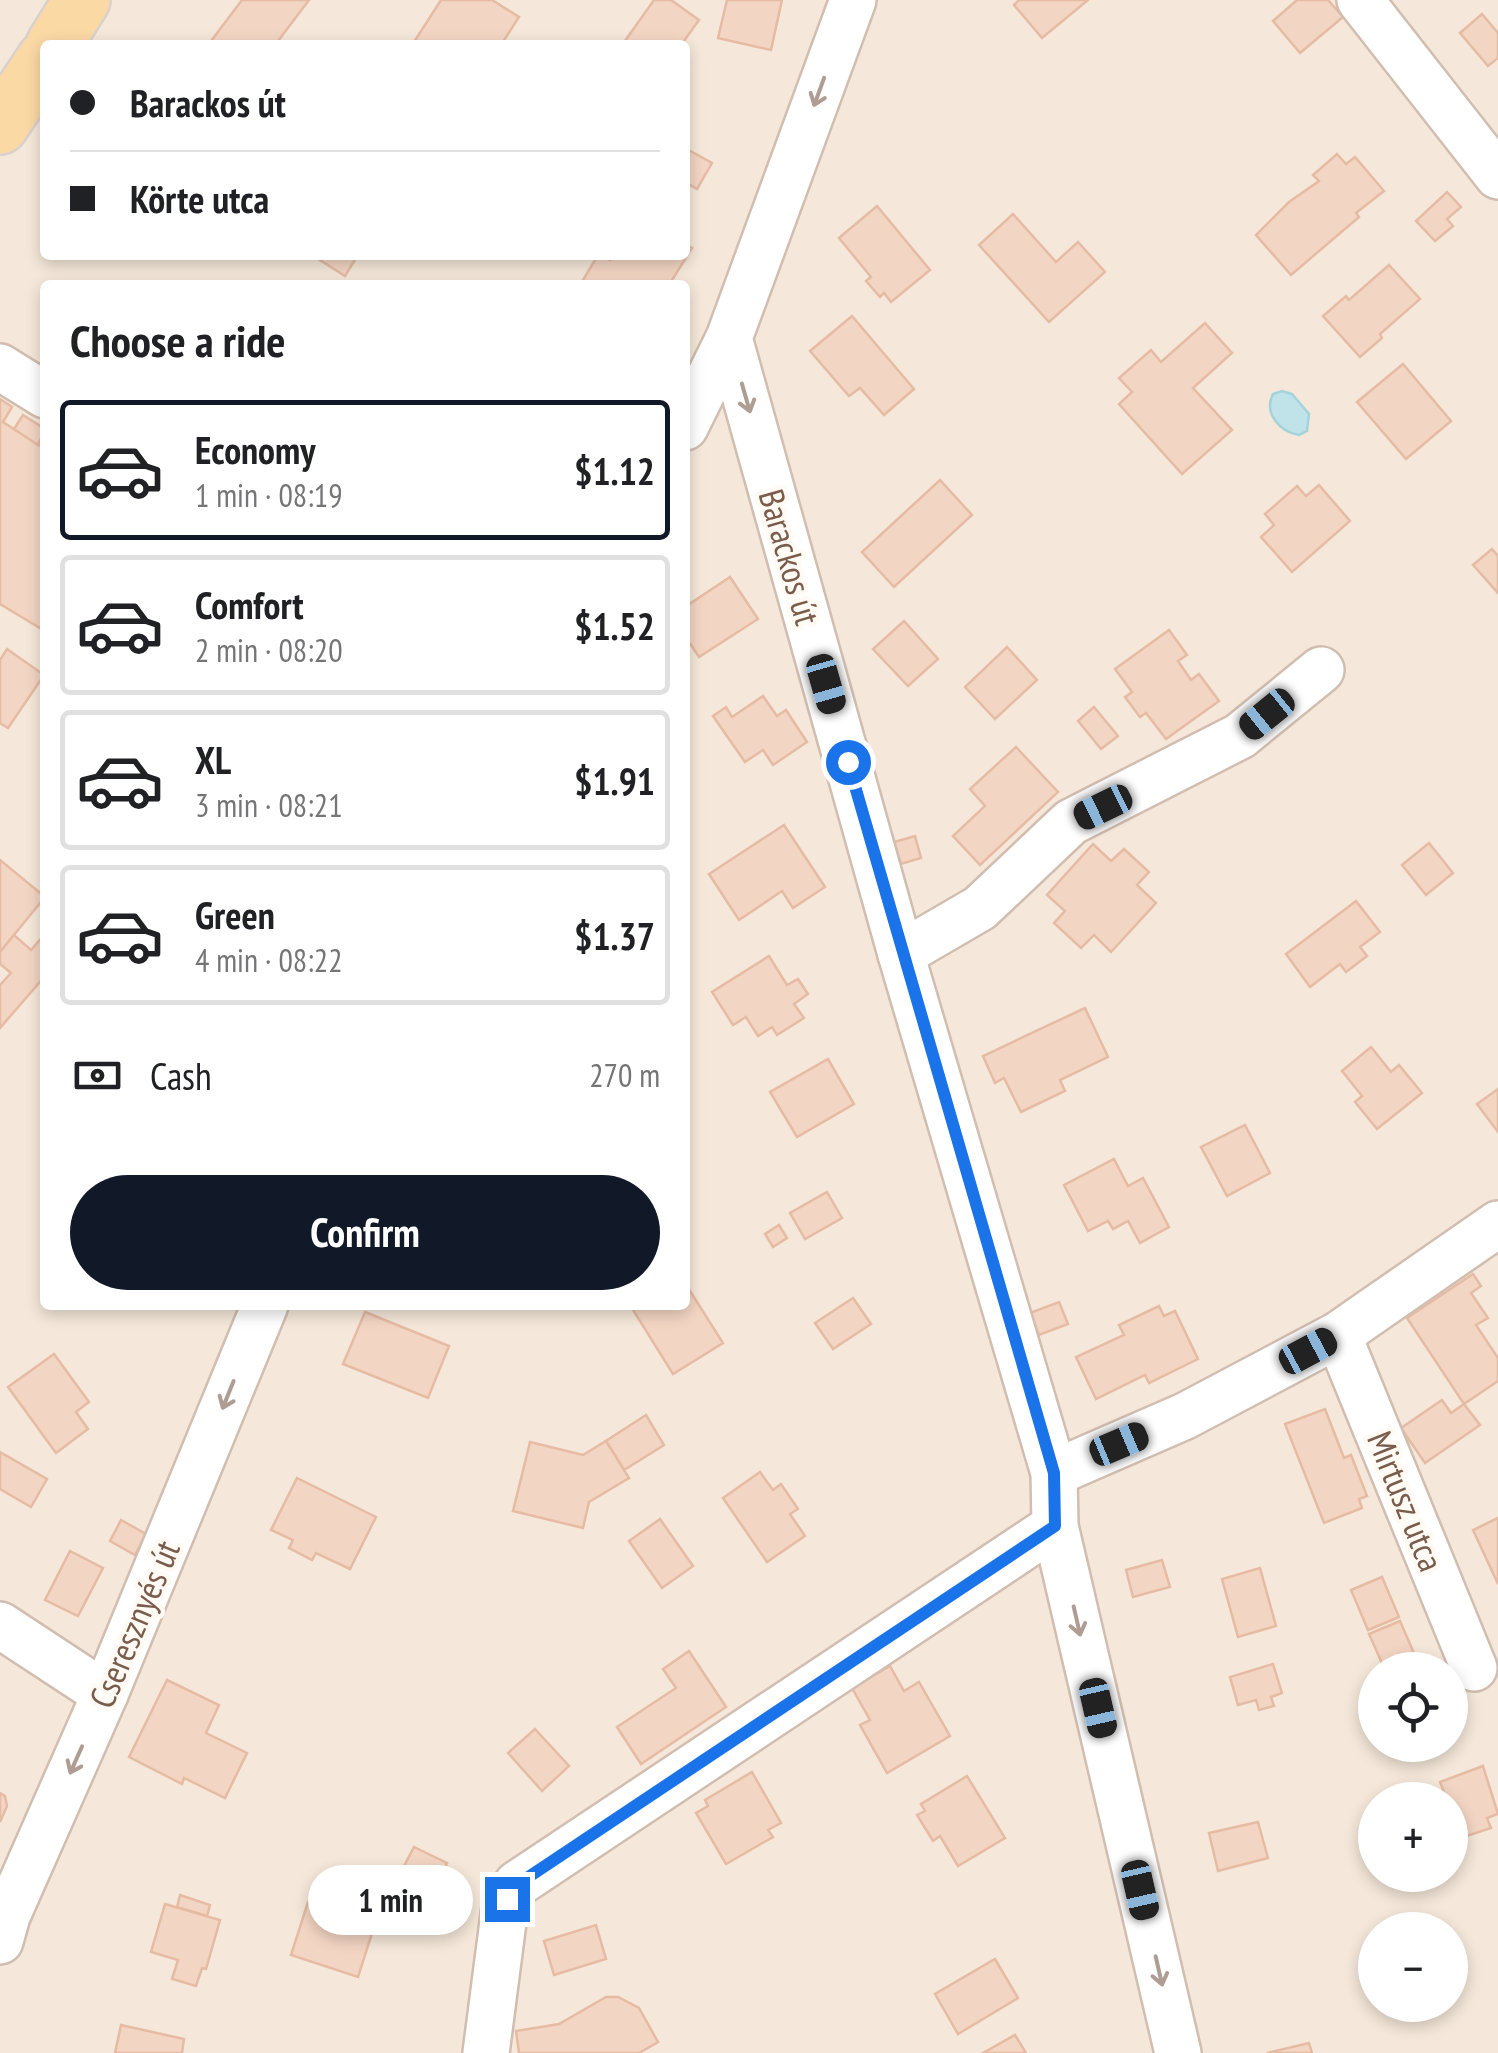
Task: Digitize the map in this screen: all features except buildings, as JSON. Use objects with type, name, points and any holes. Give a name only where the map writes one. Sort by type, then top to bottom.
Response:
[{"type":"main road","points":[[57,40],[82,0]]},
{"type":"main road","points":[[0,126],[40,66]]},
{"type":"street","points":[[690,417],[729,338],[852,0]]},
{"type":"street","points":[[1360,0],[1498,176]]},
{"type":"street","name":"Barackos út","points":[[729,338],[901,954],[1054,1473],[1055,1526],[1166,2047]]},
{"type":"street","points":[[0,367],[40,392]]},
{"type":"street","points":[[901,954],[980,908],[1071,822],[1240,736],[1321,670]]},
{"type":"street","points":[[1054,1473],[1185,1416],[1338,1335],[1498,1224]]},
{"type":"street","name":"Cseresznyés út","points":[[0,1941],[263,1310]]},
{"type":"street","name":"Mirtusz utca","points":[[1338,1335],[1474,1668]]},
{"type":"street","points":[[486,2053],[504,1914],[507,1899],[518,1884],[1055,1526]]},
{"type":"street","points":[[0,1626],[105,1694]]},
{"type":"shaded area","points":[[0,0],[1498,0],[1498,2053],[0,2053]]},
{"type":"water","points":[[1273,394],[1292,394],[1309,414],[1307,431],[1299,435],[1280,426],[1272,415],[1270,401]]},
{"type":"route","points":[[507,1899],[518,1884],[1055,1526],[1054,1473],[848,762]]}]
